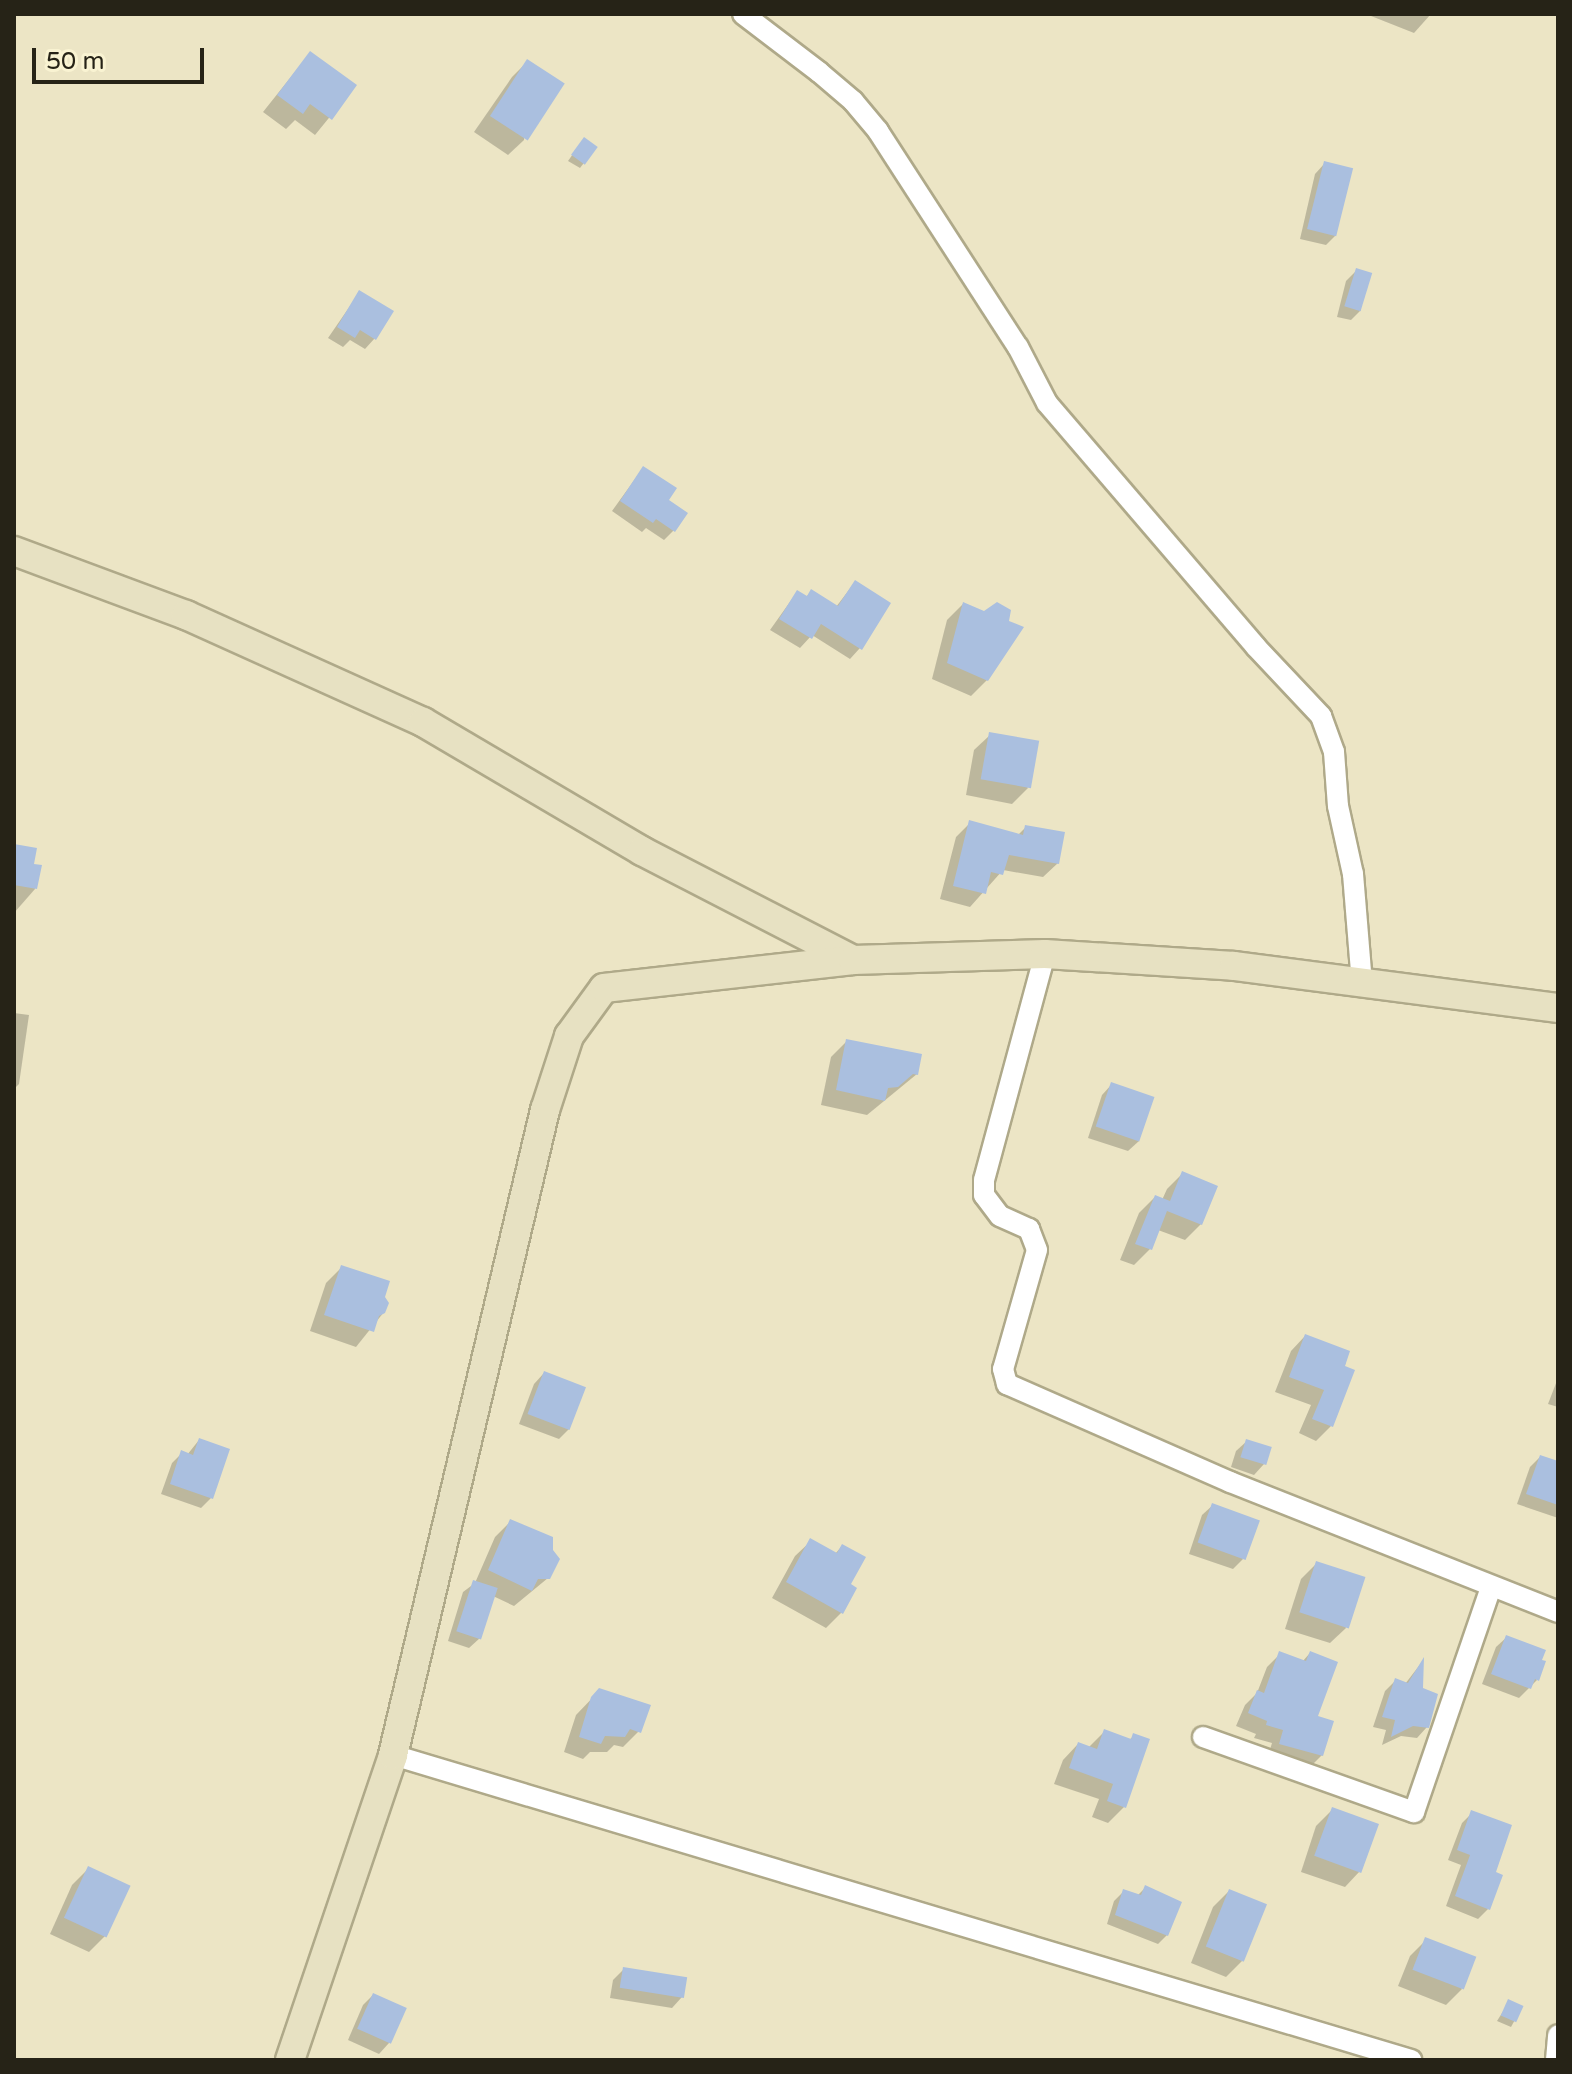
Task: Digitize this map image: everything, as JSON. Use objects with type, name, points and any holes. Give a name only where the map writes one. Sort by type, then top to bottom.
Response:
[{"type":"street","points":[[743,14],[853,101],[878,131],[1018,347],[1047,403],[1256,647],[1321,716],[1334,752],[1338,806],[1353,874],[1362,983]]},
{"type":"street","points":[[14,551],[186,615],[423,722],[642,851],[853,960]]},
{"type":"street","points":[[1045,954],[984,1180],[984,1195],[1000,1216],[1029,1229],[1037,1250],[1003,1369],[1007,1384],[1230,1482],[1558,1612]]},
{"type":"street","points":[[290,2060],[393,1755],[545,1110],[569,1036],[604,988],[853,960],[1045,954],[1234,966],[1558,1008]]},
{"type":"street","points":[[1203,1737],[1414,1812],[1491,1587]]},
{"type":"street","points":[[393,1755],[1411,2060]]},
{"type":"street","points":[[1556,2060],[1558,2035]]},
{"type":"building","points":[[310,51],[357,85],[332,120],[310,104],[303,114],[277,95]]},
{"type":"building","points":[[527,59],[565,84],[528,141],[490,116]]},
{"type":"building","points":[[584,137],[598,147],[585,165],[571,155]]},
{"type":"building","points":[[1324,161],[1353,168],[1336,236],[1307,229]]},
{"type":"building","points":[[1356,268],[1372,273],[1361,311],[1344,306]]},
{"type":"building","points":[[359,290],[394,311],[376,340],[360,330],[355,338],[337,327]]},
{"type":"building","points":[[643,466],[677,488],[669,500],[688,513],[675,532],[656,519],[653,523],[620,501]]},
{"type":"building","points":[[855,580],[891,603],[862,650],[821,624],[812,639],[779,619],[797,590],[807,596],[811,589],[838,606]]},
{"type":"building","points":[[963,602],[984,611],[997,602],[1011,610],[1009,621],[1024,627],[988,681],[947,663]]},
{"type":"building","points":[[989,732],[1039,741],[1031,788],[981,779]]},
{"type":"building","points":[[969,820],[1023,835],[1025,825],[1065,832],[1059,864],[1009,855],[1003,875],[991,872],[986,894],[953,886]]},
{"type":"building","points":[[14,844],[37,848],[34,864],[42,865],[37,889],[14,885]]},
{"type":"building","points":[[846,1039],[922,1054],[918,1075],[913,1074],[898,1087],[888,1088],[885,1101],[836,1090]]},
{"type":"building","points":[[1111,1082],[1154,1097],[1139,1141],[1096,1126]]},
{"type":"building","points":[[1182,1171],[1218,1186],[1202,1225],[1167,1211],[1152,1250],[1135,1244],[1155,1195],[1170,1201]]},
{"type":"building","points":[[341,1265],[390,1281],[385,1297],[389,1303],[385,1313],[379,1316],[374,1332],[324,1315]]},
{"type":"building","points":[[1305,1334],[1350,1351],[1345,1366],[1355,1370],[1333,1427],[1312,1419],[1324,1390],[1289,1377]]},
{"type":"building","points":[[544,1371],[586,1387],[570,1430],[528,1414]]},
{"type":"building","points":[[199,1438],[230,1449],[213,1499],[170,1484],[181,1450],[193,1455]]},
{"type":"building","points":[[1246,1439],[1272,1447],[1266,1465],[1240,1457]]},
{"type":"building","points":[[1540,1455],[1558,1461],[1558,1505],[1526,1494]]},
{"type":"building","points":[[1212,1503],[1260,1520],[1246,1560],[1198,1542]]},
{"type":"building","points":[[510,1519],[553,1537],[553,1550],[560,1559],[550,1579],[538,1579],[532,1591],[488,1570]]},
{"type":"building","points":[[810,1538],[837,1553],[842,1544],[866,1557],[851,1584],[857,1588],[843,1614],[786,1582]]},
{"type":"building","points":[[1316,1561],[1365,1577],[1349,1628],[1299,1612]]},
{"type":"building","points":[[473,1580],[498,1588],[481,1639],[456,1631]]},
{"type":"building","points":[[1506,1635],[1546,1650],[1542,1660],[1546,1661],[1539,1681],[1535,1679],[1531,1689],[1491,1674]]},
{"type":"building","points":[[1279,1651],[1306,1661],[1310,1651],[1338,1662],[1318,1716],[1334,1721],[1323,1756],[1279,1744],[1283,1730],[1266,1725],[1267,1721],[1248,1713],[1257,1690],[1264,1693]]},
{"type":"building","points":[[1424,1657],[1423,1688],[1438,1694],[1429,1728],[1413,1726],[1391,1737],[1395,1720],[1382,1717],[1395,1678],[1408,1683]]},
{"type":"building","points":[[599,1688],[651,1705],[641,1733],[630,1729],[625,1737],[605,1736],[601,1744],[579,1737],[591,1697]]},
{"type":"building","points":[[1104,1729],[1131,1739],[1133,1733],[1150,1739],[1126,1808],[1107,1801],[1113,1784],[1069,1768],[1078,1742],[1097,1749]]},
{"type":"building","points":[[1332,1807],[1379,1824],[1361,1873],[1314,1856]]},
{"type":"building","points":[[1471,1810],[1512,1825],[1496,1872],[1503,1875],[1490,1910],[1455,1896],[1470,1855],[1457,1850]]},
{"type":"building","points":[[88,1866],[131,1886],[107,1938],[64,1918]]},
{"type":"building","points":[[1145,1885],[1182,1902],[1168,1936],[1115,1915],[1123,1889],[1141,1895]]},
{"type":"building","points":[[1229,1889],[1267,1904],[1244,1962],[1206,1946]]},
{"type":"building","points":[[1425,1937],[1476,1957],[1464,1989],[1412,1970]]},
{"type":"building","points":[[623,1967],[687,1977],[684,1998],[620,1988]]},
{"type":"building","points":[[373,1993],[407,2008],[391,2044],[357,2029]]},
{"type":"building","points":[[1508,1999],[1524,2006],[1516,2022],[1501,2015]]}]
